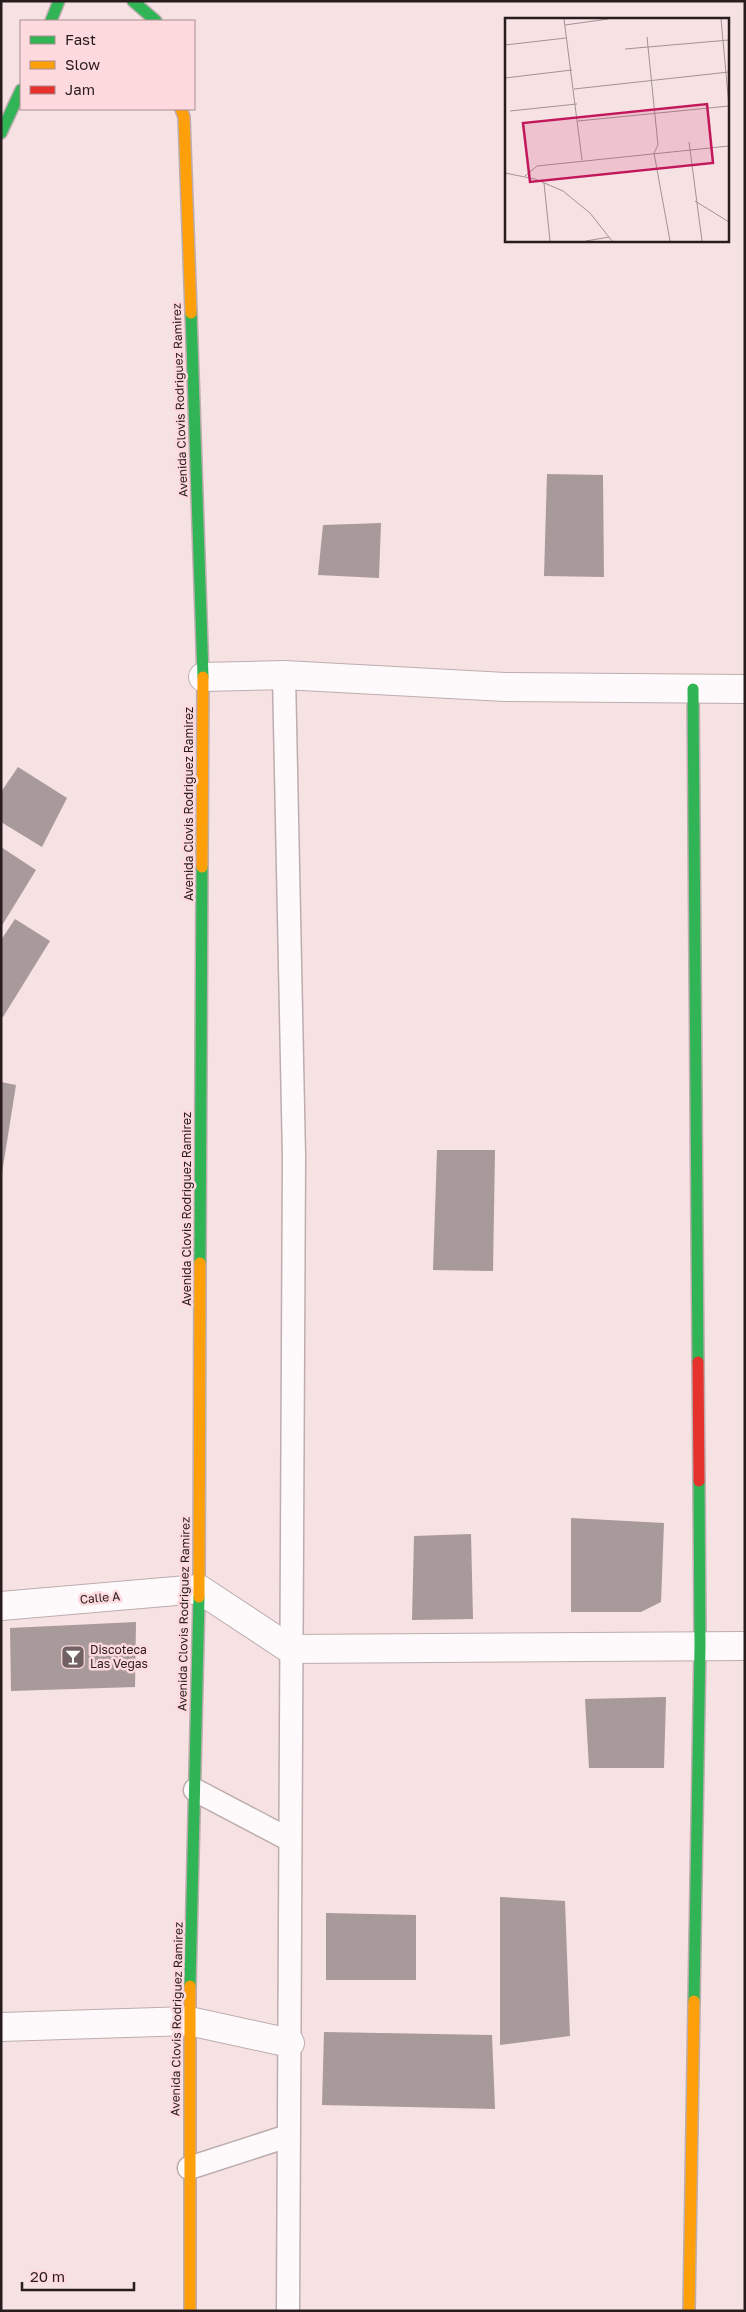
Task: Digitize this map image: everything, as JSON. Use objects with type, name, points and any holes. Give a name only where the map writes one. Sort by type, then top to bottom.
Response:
[{"type":"main road","points":[[51,20],[59,1]]},
{"type":"main road","points":[[133,1],[155,20]]},
{"type":"main road","points":[[1,134],[20,92]]},
{"type":"main road","name":"Avenida Clovis Rodriguez Ramirez","points":[[181,110],[184,137],[203,677],[199,1590],[189,2021],[190,2311]]},
{"type":"main road","points":[[689,2311],[700,1646],[693,689]]},
{"type":"street","points":[[203,677],[284,675],[505,687],[745,689]]},
{"type":"street","points":[[199,1590],[290,1649],[745,1646]]},
{"type":"street","name":"Calle A","points":[[1,1606],[199,1590]]},
{"type":"street","points":[[1,2027],[189,2021],[290,2043]]},
{"type":"lane","points":[[284,675],[294,1157],[288,2311]]},
{"type":"lane","points":[[195,1790],[290,1840]]},
{"type":"lane","points":[[190,2168],[288,2136]]},
{"type":"building","points":[[547,474],[603,475],[604,577],[544,576]]},
{"type":"building","points":[[381,523],[379,578],[318,575],[323,525]]},
{"type":"building","points":[[18,767],[67,798],[42,847],[1,822],[1,792]]},
{"type":"building","points":[[1,847],[36,870],[1,927]]},
{"type":"building","points":[[15,919],[50,941],[3,1017],[1,1016],[1,940]]},
{"type":"building","points":[[1,1082],[16,1085],[2,1173],[1,1173]]},
{"type":"building","points":[[437,1150],[495,1150],[493,1271],[433,1270]]},
{"type":"building","points":[[571,1518],[664,1523],[661,1602],[641,1612],[571,1612]]},
{"type":"building","points":[[471,1534],[473,1619],[412,1620],[414,1536]]},
{"type":"building","name":"Discoteca Las Vegas","points":[[136,1622],[135,1687],[11,1691],[10,1628]]},
{"type":"building","points":[[666,1697],[664,1768],[589,1768],[585,1699]]},
{"type":"building","points":[[500,1897],[565,1901],[570,2036],[500,2045]]},
{"type":"building","points":[[326,1913],[416,1915],[416,1980],[326,1980]]},
{"type":"building","points":[[324,2032],[492,2035],[495,2109],[322,2105]]},
{"type":"traffic: fast","points":[[51,20],[59,1]]},
{"type":"traffic: fast","points":[[133,1],[155,20]]},
{"type":"traffic: fast","points":[[1,133],[20,92]]},
{"type":"traffic: fast","points":[[191,313],[203,677]]},
{"type":"traffic: fast","points":[[693,689],[698,1362]]},
{"type":"traffic: fast","points":[[200,1263],[202,867]]},
{"type":"traffic: fast","points":[[694,2001],[700,1646],[699,1481]]},
{"type":"traffic: fast","points":[[190,1986],[199,1597]]},
{"type":"traffic: slow","points":[[181,110],[184,117],[191,313]]},
{"type":"traffic: slow","points":[[202,867],[203,677]]},
{"type":"traffic: slow","points":[[199,1597],[200,1263]]},
{"type":"traffic: slow","points":[[190,1986],[190,2311]]},
{"type":"traffic: slow","points":[[689,2311],[694,2001]]},
{"type":"traffic: jam","points":[[698,1362],[699,1481]]},
{"type":"place","name":"Discoteca Las Vegas","points":[[73,1657]]}]
